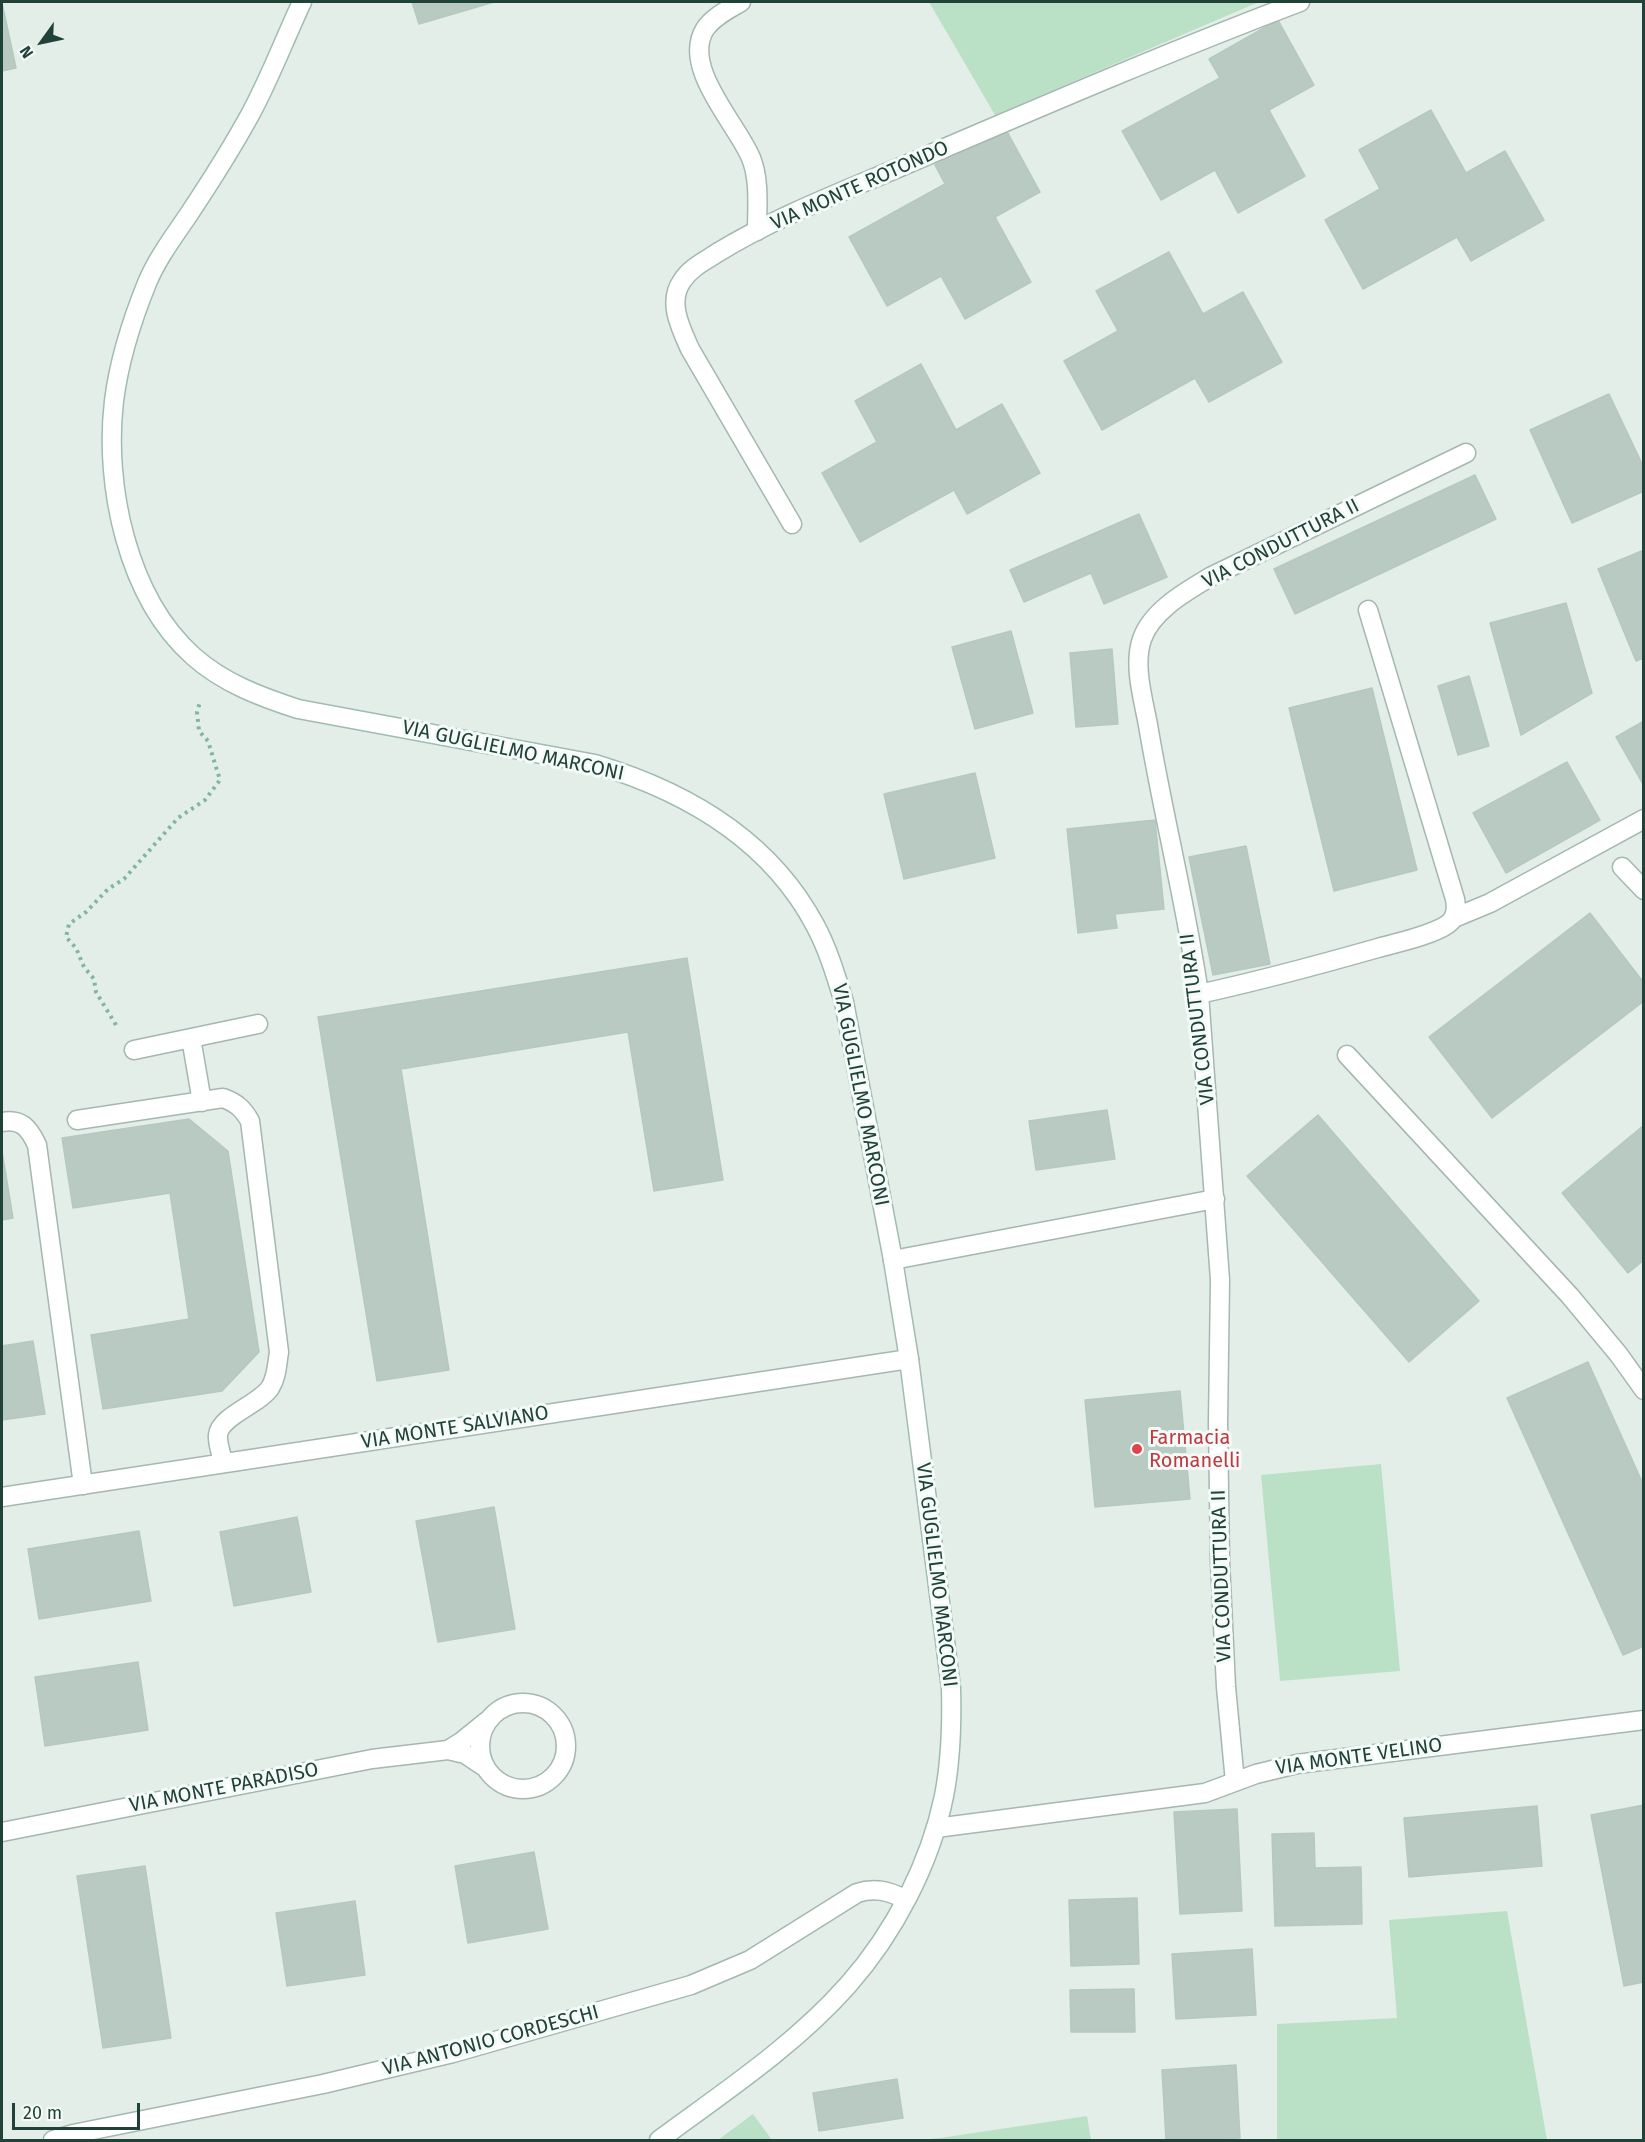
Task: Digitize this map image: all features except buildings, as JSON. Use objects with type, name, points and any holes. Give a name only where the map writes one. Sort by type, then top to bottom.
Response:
[{"type":"street","name":"VIA GUGLIELMO MARCONI","points":[[302,2],[251,112],[187,217],[162,251],[148,282],[127,342],[114,399],[111,429],[112,458],[120,517],[128,549],[140,579],[154,607],[172,633],[193,656],[233,683],[269,700],[298,709],[606,767],[627,773],[689,801],[717,818],[745,840],[771,864],[796,893],[816,925],[832,963],[844,1002],[893,1260],[909,1359],[951,1688],[952,1728],[949,1767],[936,1828],[923,1863],[905,1899],[870,1956],[848,1984],[819,2014],[755,2068],[659,2140]]},
{"type":"street","points":[[741,2],[717,17],[704,30],[699,47],[703,72],[710,87],[752,159],[756,177],[757,231]]},
{"type":"street","name":"VIA MONTE ROTONDO","points":[[792,524],[690,349],[676,313],[677,291],[681,281],[690,271],[757,231],[842,191],[1054,101],[1300,2]]},
{"type":"street","name":"VIA CONDUTTURA II","points":[[1235,1782],[1222,1617],[1218,1475],[1221,1280],[1199,994],[1155,772],[1139,669],[1140,646],[1148,626],[1164,610],[1212,576],[1466,453]]},
{"type":"street","points":[[1368,610],[1455,899],[1454,918]]},
{"type":"street","points":[[1199,994],[1274,978],[1440,928],[1454,918],[1490,903],[1644,819]]},
{"type":"street","points":[[1622,867],[1644,890]]},
{"type":"street","points":[[134,1050],[258,1024]]},
{"type":"street","points":[[191,1038],[202,1102]]},
{"type":"street","points":[[1347,1055],[1570,1296],[1619,1355],[1644,1390]]},
{"type":"street","points":[[77,1120],[223,1098],[235,1102],[250,1121],[279,1352],[276,1374],[269,1388],[257,1402],[223,1424],[218,1434],[223,1463]]},
{"type":"street","points":[[2,1122],[11,1120],[21,1122],[31,1131],[37,1145],[82,1485]]},
{"type":"street","points":[[893,1260],[1215,1199]]},
{"type":"street","name":"VIA MONTE SALVIANO","points":[[2,1497],[909,1359]]},
{"type":"street","name":"VIA MONTE PARADISO","points":[[2,1832],[372,1759],[447,1750],[465,1754],[486,1768],[501,1783],[516,1788],[530,1788],[544,1783],[556,1774],[563,1761],[566,1747],[564,1733],[558,1721],[548,1711],[522,1702],[509,1705],[497,1712],[461,1742],[447,1750]]},
{"type":"street","name":"VIA MONTE VELINO","points":[[936,1828],[1205,1793],[1276,1768],[1297,1764],[1644,1720]]},
{"type":"street","points":[[486,1768],[480,1747],[487,1721]]},
{"type":"street","name":"VIA ANTONIO CORDESCHI","points":[[54,2140],[73,2134],[345,2079],[453,2053],[565,2022],[691,1985],[732,1969],[857,1893],[867,1890],[885,1890],[905,1899]]},
{"type":"path","points":[[134,1050],[108,1015],[96,992],[94,979],[84,967],[76,948],[66,937],[69,924],[86,912],[108,889],[124,879],[178,818],[206,801],[220,780],[208,741],[199,731],[197,712],[200,702]]},
{"type":"green space","points":[[929,2],[1259,2],[995,115]]},
{"type":"green space","points":[[1381,1464],[1400,1671],[1280,1681],[1261,1475]]},
{"type":"green space","points":[[1507,1911],[1547,2140],[1277,2140],[1277,2024],[1397,2018],[1389,1920]]},
{"type":"green space","points":[[753,2114],[772,2140],[718,2140]]},
{"type":"green space","points":[[1087,2116],[1091,2140],[920,2140],[940,2138]]},
{"type":"place","name":"Farmacia Romanelli","points":[[1137,1449]]}]
